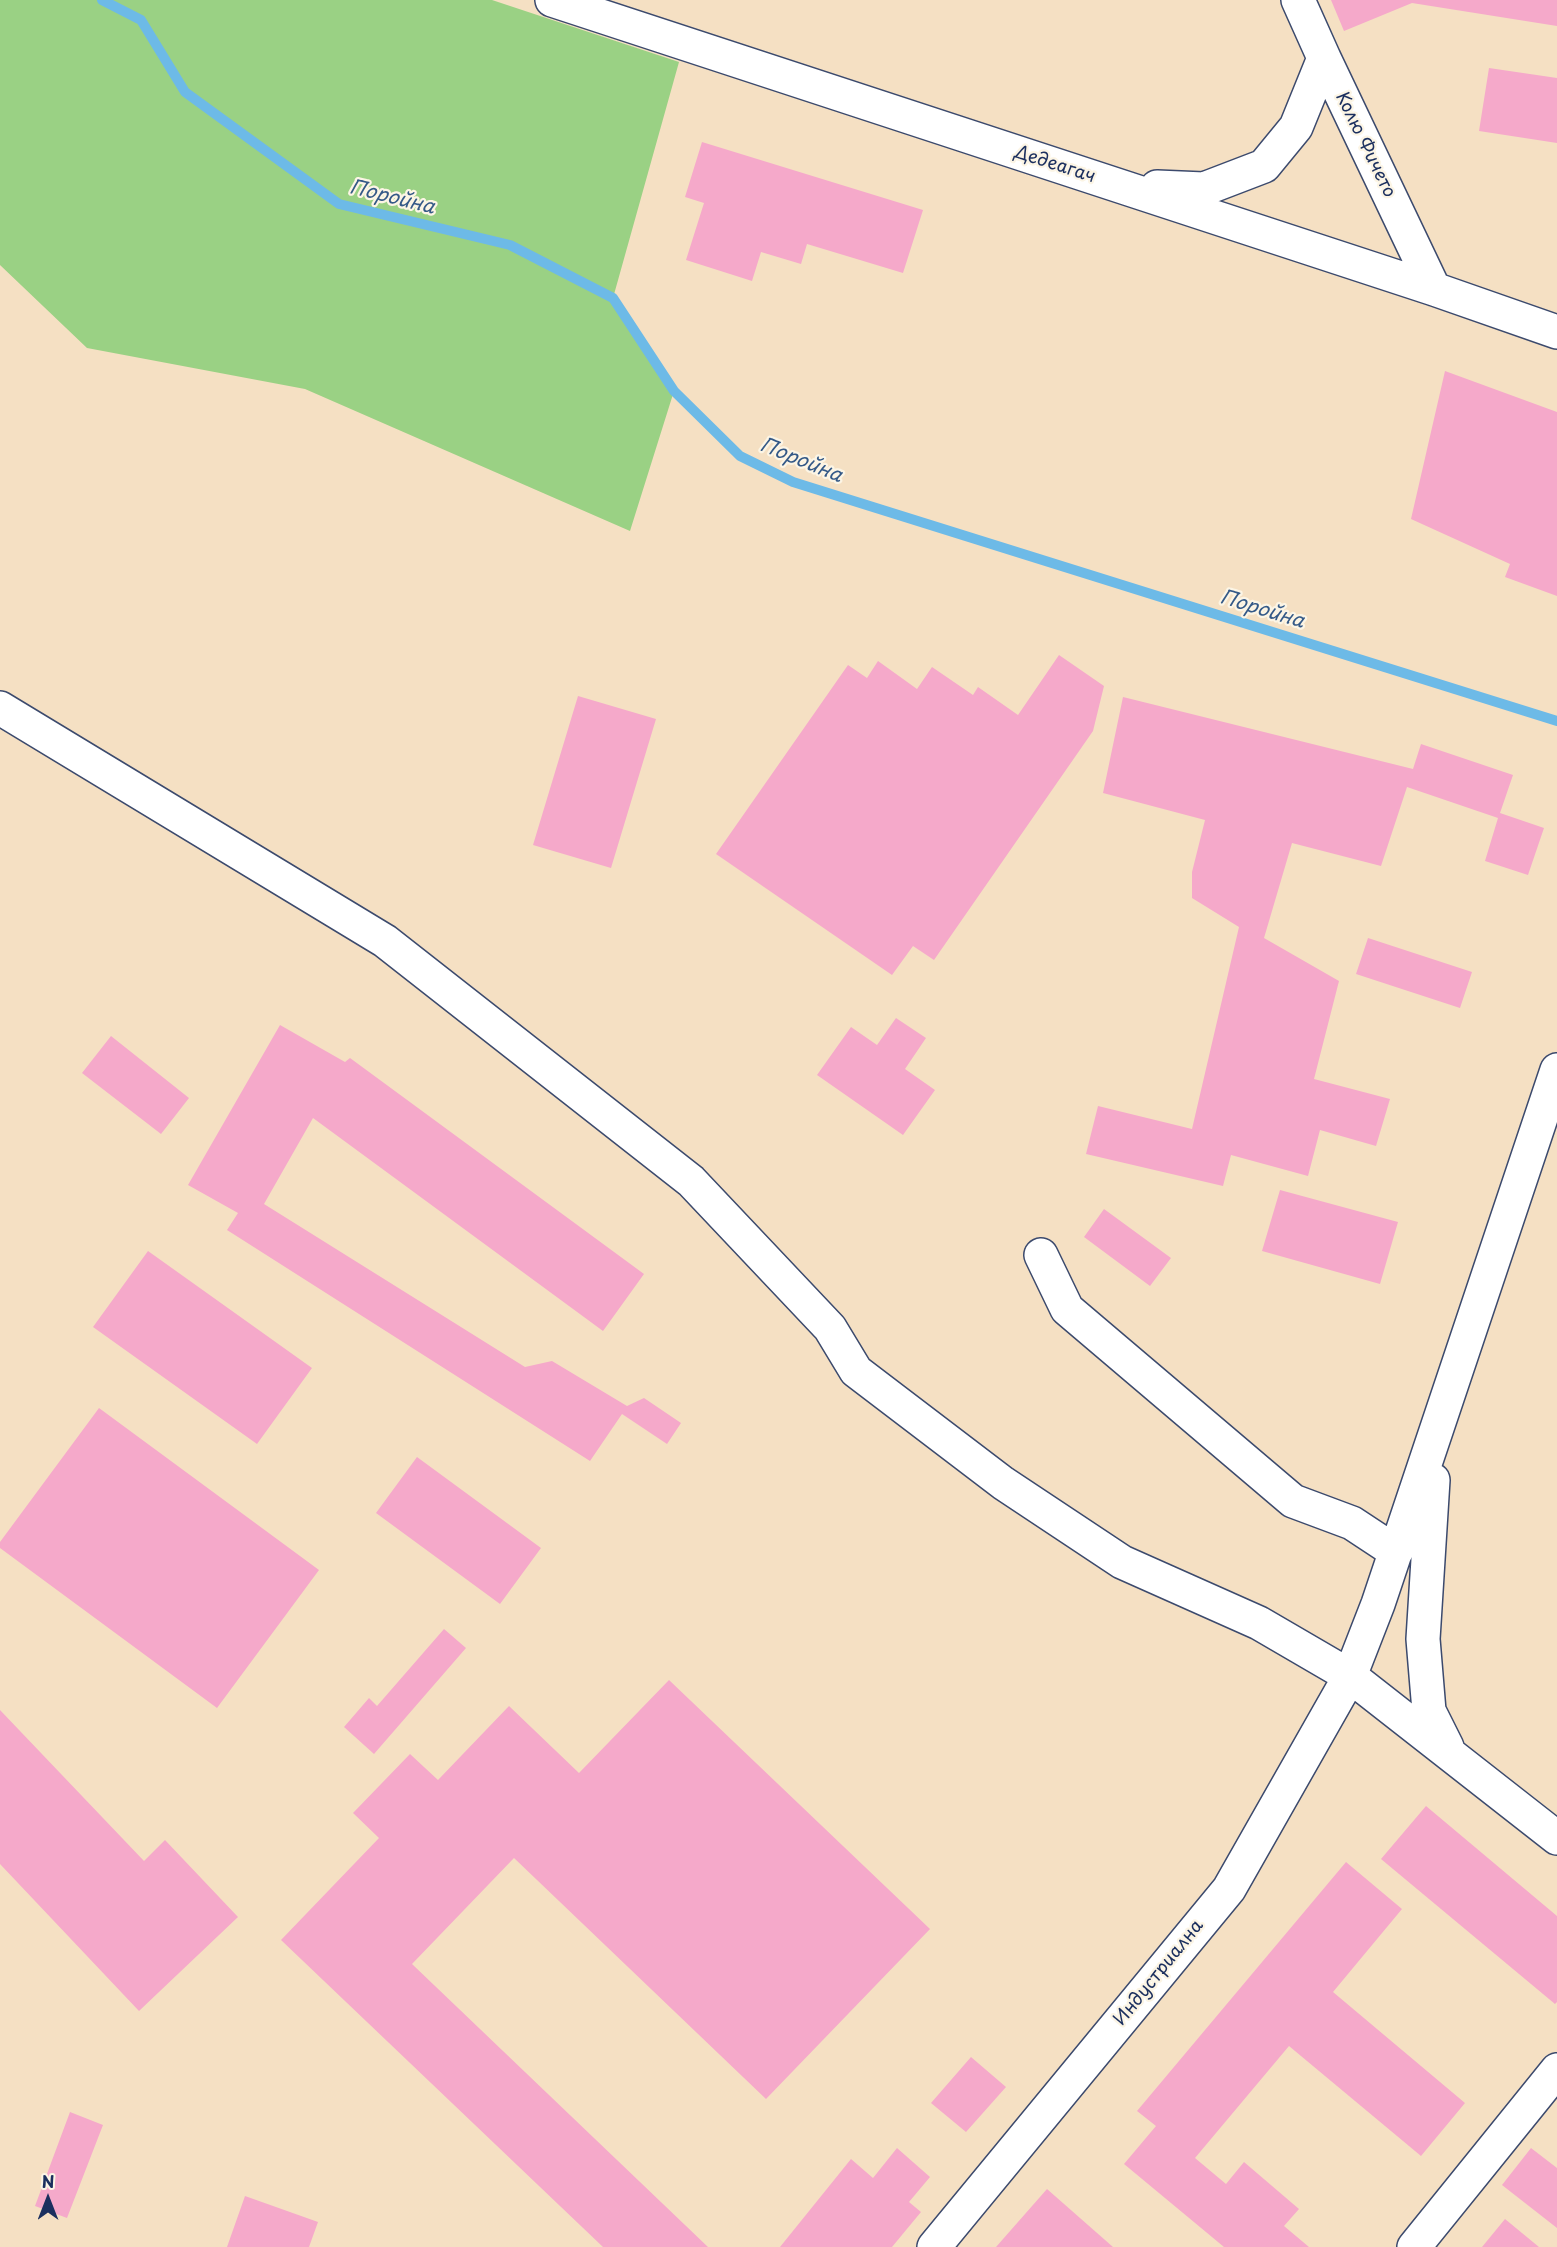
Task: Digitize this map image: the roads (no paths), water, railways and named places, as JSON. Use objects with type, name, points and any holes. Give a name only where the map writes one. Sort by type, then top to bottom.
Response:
[{"type":"street","name":"Дедеагач","points":[[552,0],[1434,289],[1557,332]]},
{"type":"street","name":"Колю Фичето","points":[[1298,0],[1434,289]]},
{"type":"street","points":[[1122,187],[1204,189],[1264,166],[1296,127],[1324,58]]},
{"type":"street","points":[[0,708],[385,941],[691,1181],[830,1328],[856,1371],[1003,1483],[1122,1562],[1259,1623],[1350,1676],[1557,1839]]},
{"type":"street","points":[[1450,1754],[1429,1711],[1423,1639],[1436,1433],[1557,1070]]},
{"type":"street","points":[[1041,1255],[1067,1309],[1293,1501],[1352,1523],[1396,1552]]},
{"type":"street","name":"Индустриална","points":[[934,2247],[1228,1889],[1350,1676],[1378,1604],[1436,1433]]},
{"type":"street","points":[[1414,2247],[1557,2070]]},
{"type":"waterway","name":"Поройна","points":[[102,0],[141,20],[185,92],[339,204],[510,245],[613,298],[674,391],[740,456],[793,482],[1557,721]]}]
